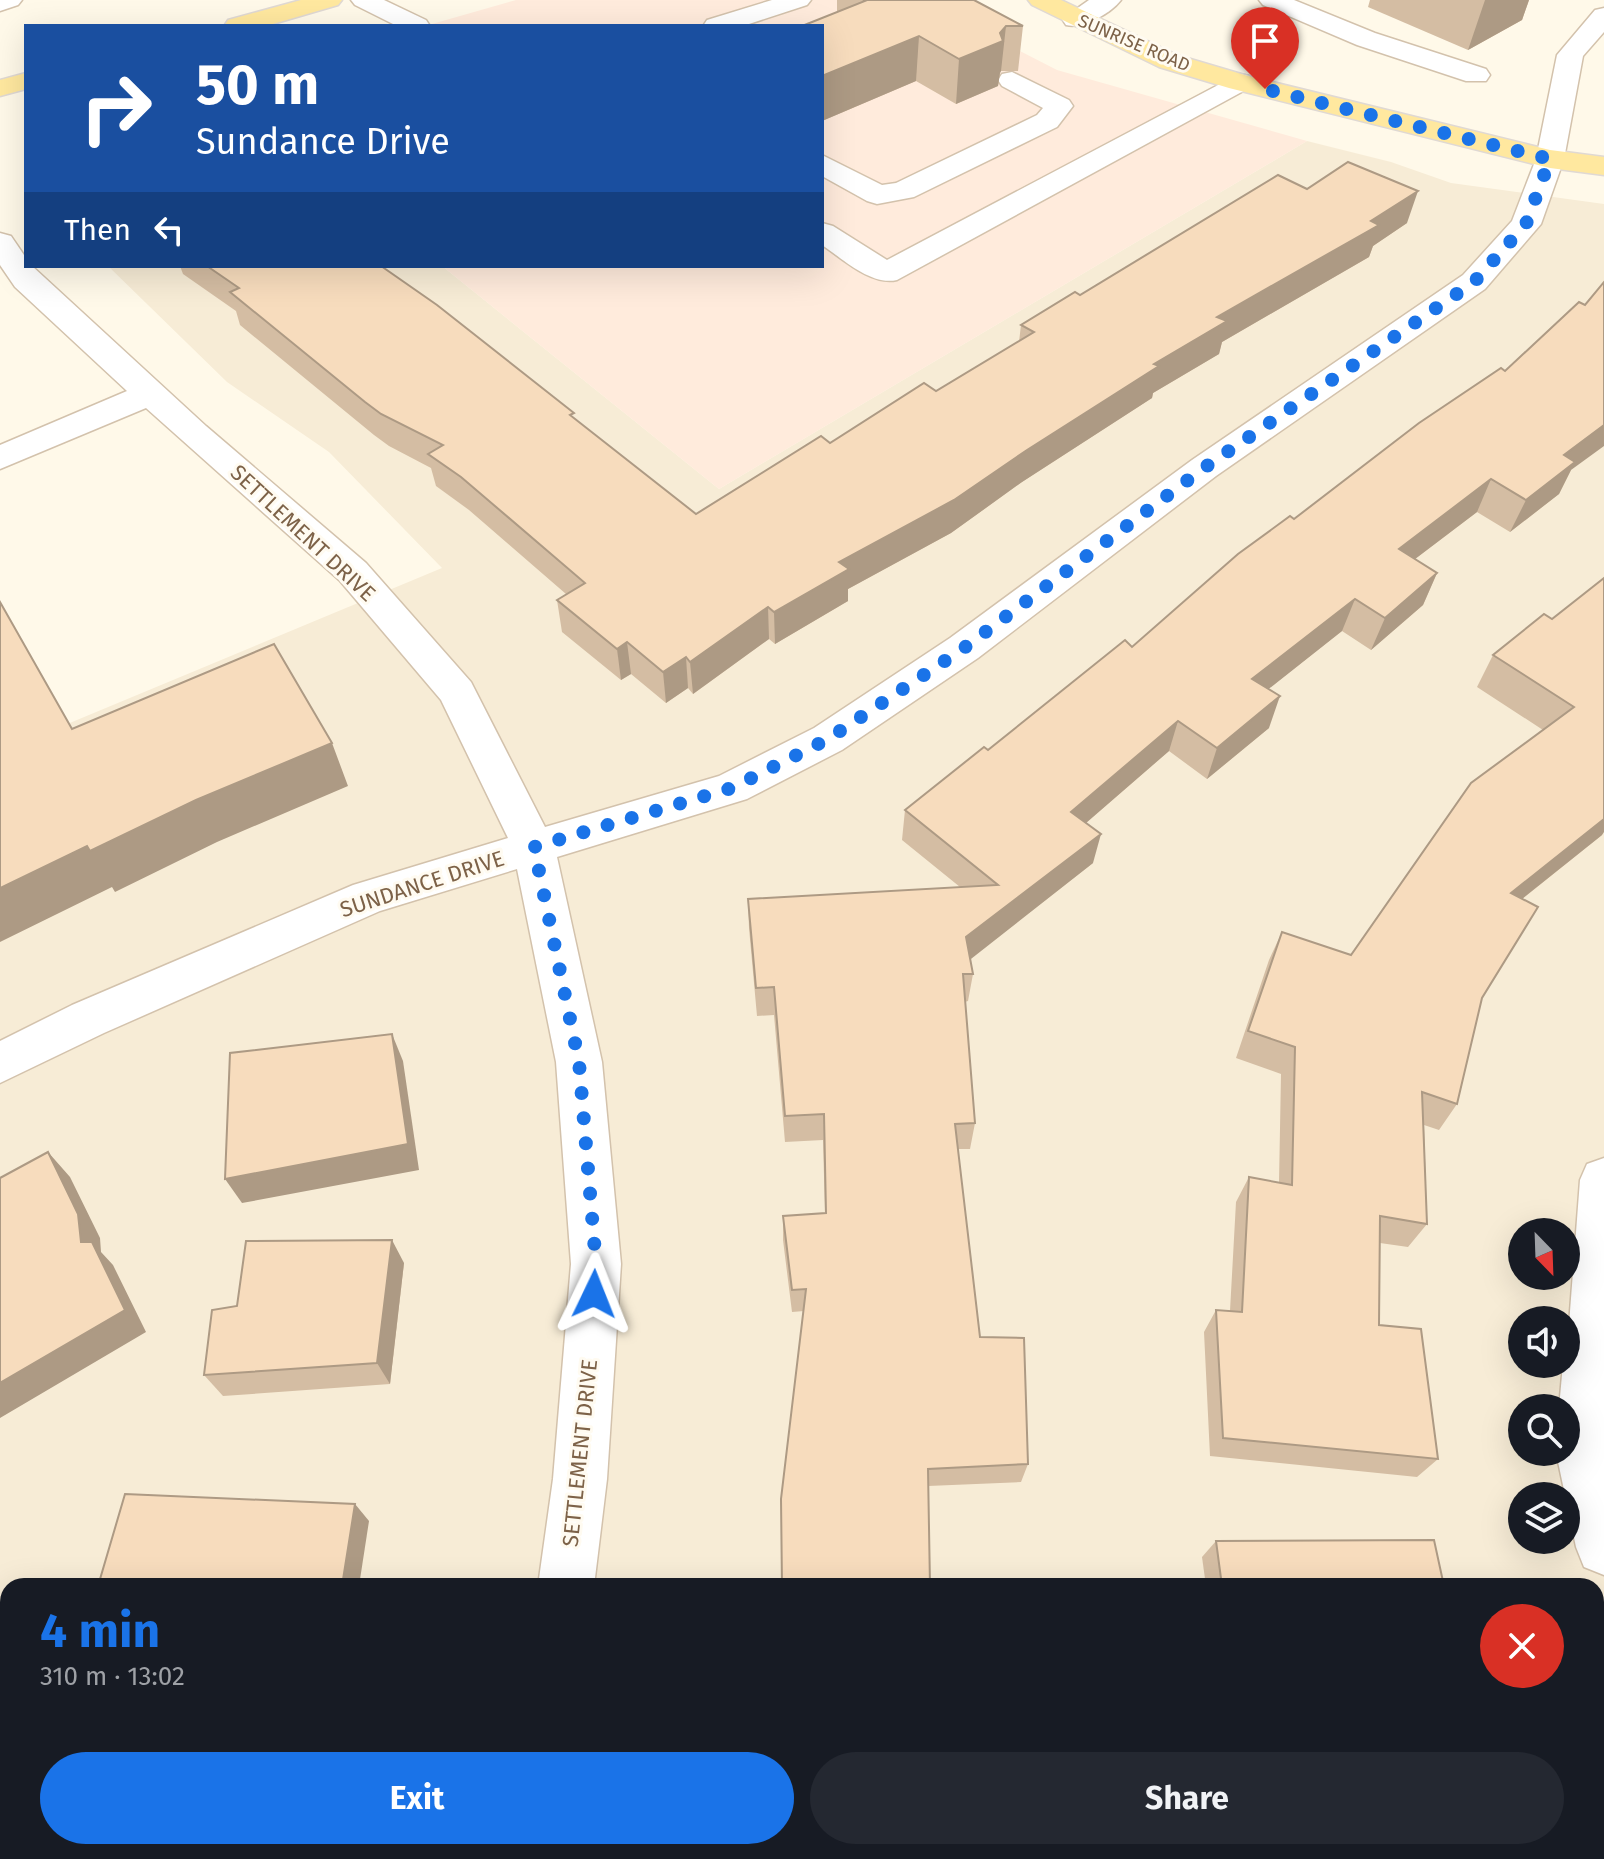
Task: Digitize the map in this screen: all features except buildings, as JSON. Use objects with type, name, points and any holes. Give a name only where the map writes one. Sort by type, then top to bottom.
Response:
[{"type":"main road","points":[[244,24],[329,0]]},
{"type":"main road","name":"SUNRISE ROAD","points":[[1041,0],[1075,19],[1168,61],[1239,82],[1550,159],[1604,166]]},
{"type":"main road","points":[[0,88],[24,82]]},
{"type":"street","points":[[0,3],[9,0]]},
{"type":"street","points":[[364,0],[413,24]]},
{"type":"street","points":[[722,24],[798,0]]},
{"type":"street","points":[[1075,19],[1108,0]]},
{"type":"street","points":[[1272,0],[1366,39],[1476,75]]},
{"type":"street","name":"SUNDANCE DRIVE","points":[[0,1063],[88,1019],[368,897],[732,788],[828,739],[952,656],[1204,468],[1474,282],[1526,224],[1550,159],[1570,55],[1604,16]]},
{"type":"street","points":[[824,165],[877,195],[904,191],[948,167],[1007,143],[1047,121],[1059,106],[1012,80]]},
{"type":"street","points":[[824,233],[886,273],[1239,82]]},
{"type":"street","name":"SETTLEMENT DRIVE","points":[[0,242],[26,280],[150,394],[353,572],[457,692],[534,847],[579,1062],[596,1264],[580,1479],[567,1578]]},
{"type":"street","points":[[0,458],[150,394]]},
{"type":"street","points":[[1604,1180],[1583,1449],[1604,1547]]},
{"type":"shaded area","points":[[516,0],[921,0],[1057,70],[1307,141],[719,489],[444,268],[824,268],[824,24],[432,24]]},
{"type":"shaded area","points":[[1307,141],[1391,162],[1451,183],[1604,204],[1604,1578],[0,1578],[0,752],[442,568],[329,452],[227,382],[110,268],[444,268],[719,489]]},
{"type":"route","points":[[594,1294],[596,1264],[579,1062],[534,847],[732,788],[828,739],[964,648],[1204,468],[1474,282],[1526,224],[1550,159],[1265,89]]}]
